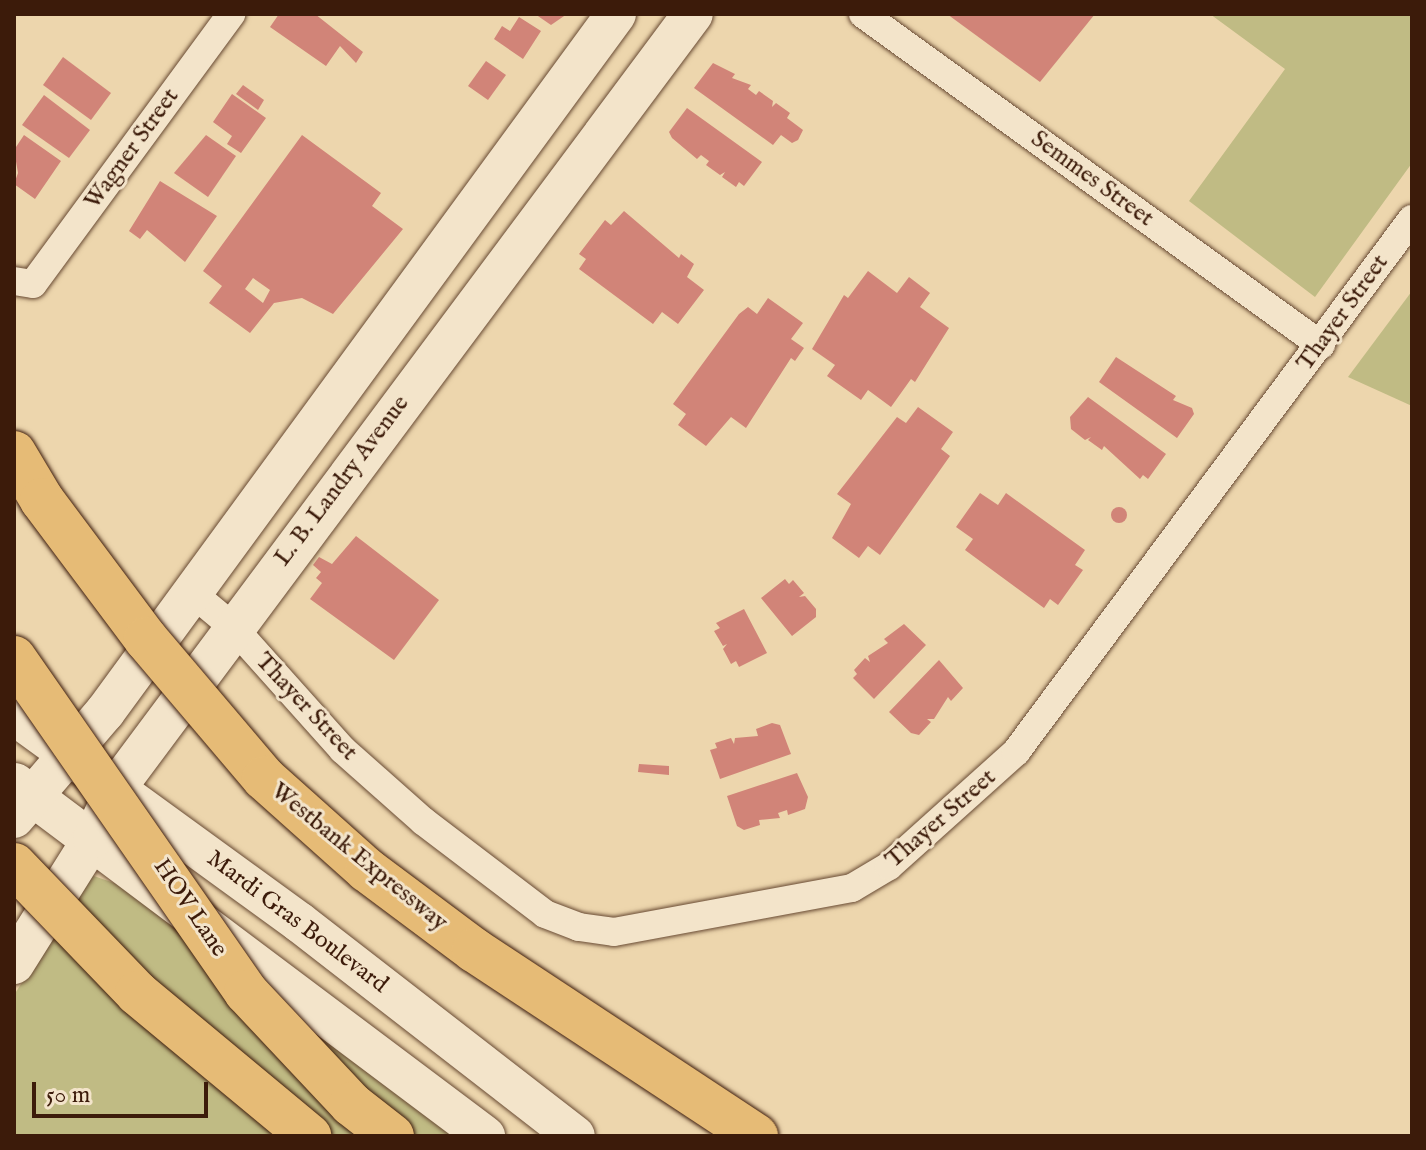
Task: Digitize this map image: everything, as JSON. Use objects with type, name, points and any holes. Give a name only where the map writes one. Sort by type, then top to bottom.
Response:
[{"type":"highway","name":"Westbank Expressway","points":[[14,453],[42,500],[146,639],[264,778],[367,870],[474,950],[756,1136]]},
{"type":"highway","name":"HOV Lane","points":[[14,658],[246,992],[351,1104],[392,1136]]},
{"type":"highway","points":[[14,865],[137,993],[309,1136]]},
{"type":"street","name":"Wagner Street","points":[[24,283],[231,14]]},
{"type":"street","points":[[485,1136],[93,838],[21,799],[72,755],[616,14]]},
{"type":"street","name":"L. B. Landry Avenue","points":[[14,964],[93,838],[116,788],[233,627],[693,14]]},
{"type":"street","name":"Semmes Street","points":[[863,14],[1321,345]]},
{"type":"street","name":"Thayer Street","points":[[190,591],[233,627],[343,750],[423,821],[545,914],[579,927],[614,932],[837,892],[889,866],[1016,752],[1412,219]]},
{"type":"street","name":"Mardi Gras Boulevard","points":[[14,715],[420,1013],[575,1136]]},
{"type":"shaded area","points":[[1210,14],[1412,14],[1412,163],[1315,297],[1189,201],[1285,69]]},
{"type":"shaded area","points":[[1412,291],[1412,406],[1348,377]]},
{"type":"shaded area","points":[[91,875],[140,892],[455,1136],[14,1136],[14,995]]},
{"type":"building","points":[[279,14],[315,14],[363,52],[356,63],[340,46],[326,66],[270,27]]},
{"type":"building","points":[[535,14],[567,14],[551,25]]},
{"type":"building","points":[[947,14],[1095,14],[1040,82]]},
{"type":"building","points":[[519,17],[541,31],[523,59],[494,39],[502,26],[510,31]]},
{"type":"building","points":[[63,57],[111,93],[91,120],[43,85]]},
{"type":"building","points":[[486,61],[506,75],[488,100],[468,86]]},
{"type":"building","points":[[713,63],[735,74],[732,78],[751,85],[748,89],[756,95],[759,91],[773,101],[772,107],[776,103],[790,113],[787,118],[803,130],[798,140],[792,143],[781,135],[773,145],[694,88]]},
{"type":"building","points":[[243,85],[264,100],[258,110],[236,94]]},
{"type":"building","points":[[232,94],[266,118],[241,153],[227,144],[232,136],[213,122]]},
{"type":"building","points":[[44,95],[90,130],[69,158],[22,125]]},
{"type":"building","points":[[687,108],[762,162],[744,186],[739,182],[736,187],[722,177],[725,172],[720,175],[706,165],[709,161],[701,155],[697,159],[672,138],[669,132]]},
{"type":"building","points":[[24,135],[61,161],[35,199],[14,184],[18,173],[14,150]]},
{"type":"building","points":[[206,135],[236,156],[208,197],[174,173]]},
{"type":"building","points":[[302,135],[381,193],[372,206],[403,229],[333,314],[302,298],[274,303],[250,333],[209,303],[222,286],[203,271]],"holes":[[[253,278],[270,290],[263,303],[245,289]]]},
{"type":"building","points":[[160,181],[217,216],[185,262],[147,230],[140,239],[129,231]]},
{"type":"building","points":[[624,211],[679,258],[681,254],[694,264],[687,277],[704,290],[678,324],[662,312],[653,324],[579,269],[586,259],[579,254],[605,220],[611,225]]},
{"type":"building","points":[[868,271],[897,293],[909,277],[930,293],[920,307],[949,328],[915,382],[911,379],[891,407],[868,390],[861,400],[827,376],[835,365],[812,349],[844,295],[848,298]]},
{"type":"building","points":[[768,298],[803,323],[791,339],[804,348],[795,361],[791,358],[746,428],[731,417],[706,446],[678,425],[686,414],[673,404],[739,314],[748,307],[757,314]]},
{"type":"building","points":[[1116,357],[1176,396],[1173,400],[1192,408],[1194,414],[1177,438],[1099,382]]},
{"type":"building","points":[[1088,397],[1166,454],[1148,479],[1143,475],[1140,479],[1104,446],[1102,450],[1088,440],[1091,437],[1085,440],[1071,429],[1070,417]]},
{"type":"building","points":[[918,407],[953,432],[941,449],[950,456],[880,555],[868,546],[859,558],[832,538],[851,504],[837,494],[897,417],[906,423]]},
{"type":"building","points":[[980,493],[998,505],[1006,493],[1085,550],[1075,565],[1083,570],[1058,605],[1050,599],[1044,608],[965,550],[973,539],[956,527]]},
{"type":"building","points":[[1119,507],[1125,509],[1125,521],[1119,523],[1113,521],[1111,515],[1113,509]]},
{"type":"building","points":[[356,536],[439,600],[394,660],[310,599],[322,583],[316,578],[321,572],[313,565],[319,557],[332,564]]},
{"type":"building","points":[[785,579],[789,584],[793,580],[804,593],[799,597],[805,596],[816,609],[816,617],[792,636],[761,598]]},
{"type":"building","points":[[744,609],[767,653],[739,667],[736,661],[731,664],[723,649],[727,644],[723,646],[714,631],[720,628],[716,623]]},
{"type":"building","points":[[904,624],[926,645],[874,699],[853,678],[857,674],[854,670],[865,658],[870,662],[868,656],[888,643],[884,639]]},
{"type":"building","points":[[939,660],[963,688],[951,701],[948,697],[934,719],[927,719],[931,722],[919,735],[911,733],[889,712]]},
{"type":"building","points":[[772,723],[780,725],[791,754],[720,779],[710,750],[717,748],[715,743],[731,738],[734,744],[735,738],[758,736],[756,729]]},
{"type":"building","points":[[639,764],[669,766],[669,775],[638,772]]},
{"type":"building","points":[[797,773],[808,797],[805,809],[788,815],[787,810],[778,813],[780,818],[759,820],[760,825],[744,830],[737,826],[727,796]]}]
